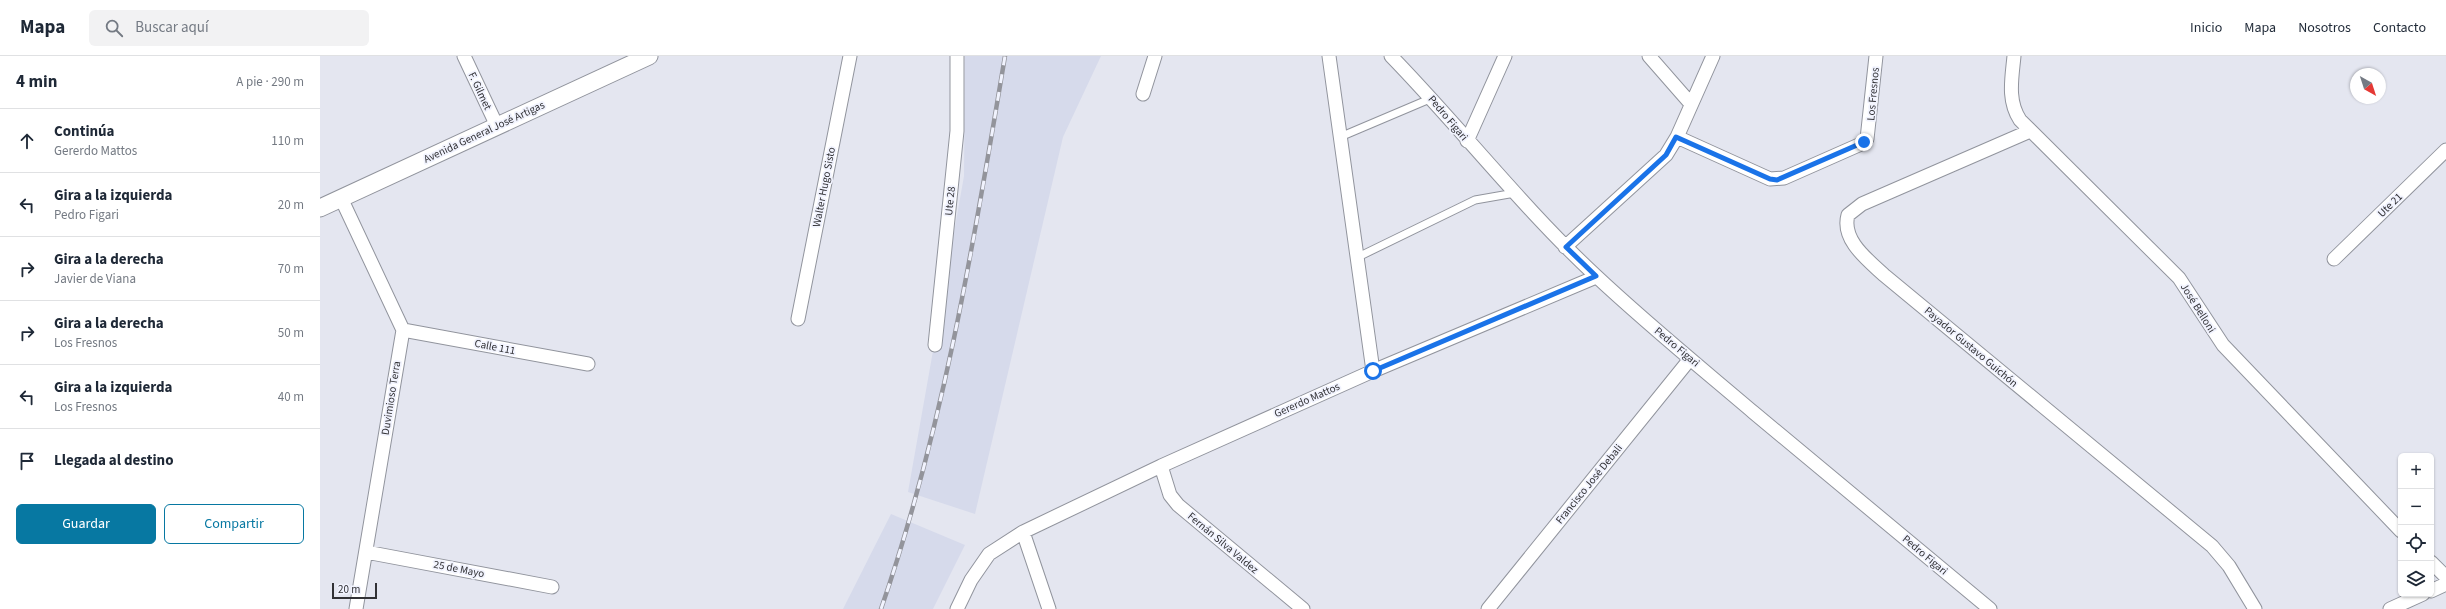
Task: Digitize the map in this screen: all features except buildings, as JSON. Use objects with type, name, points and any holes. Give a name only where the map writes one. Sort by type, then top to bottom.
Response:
[{"type":"street","name":"F. Gilmet","points":[[464,56],[497,126]]},
{"type":"street","name":"Avenida General José Artigas","points":[[320,208],[648,56]]},
{"type":"street","name":"Walter Hugo Sisto","points":[[798,319],[850,56]]},
{"type":"street","name":"Ute 28","points":[[935,345],[958,132],[957,56]]},
{"type":"street","points":[[1143,94],[1155,56]]},
{"type":"street","points":[[1329,56],[1356,258],[1373,371]]},
{"type":"street","name":"Pedro Figari","points":[[1391,56],[1432,98],[1467,141],[1515,193],[1566,247],[1596,276],[1690,359],[1990,609]]},
{"type":"street","points":[[1467,141],[1504,56]]},
{"type":"street","points":[[1649,56],[1691,104]]},
{"type":"street","points":[[1566,247],[1666,155],[1676,137],[1713,56]]},
{"type":"street","name":"Los Fresnos","points":[[1676,137],[1770,179],[1784,178],[1861,144],[1867,139],[1876,56]]},
{"type":"street","name":"José Belloni","points":[[2014,56],[2011,92],[2012,103],[2016,113],[2030,131],[2179,278],[2223,345],[2398,528]]},
{"type":"street","name":"Payador Gustavo Guichón","points":[[2030,131],[1858,207],[1848,215],[1846,222],[1849,234],[1858,248],[1884,275],[2212,546],[2229,566],[2254,609]]},
{"type":"street","name":"Ute 21","points":[[2334,260],[2446,150]]},
{"type":"street","points":[[341,198],[403,330]]},
{"type":"street","name":"Gererdo Mattos","points":[[957,609],[971,580],[989,554],[1023,532],[1161,466],[1373,371],[1596,276]]},
{"type":"street","name":"Calle 111","points":[[403,330],[588,364]]},
{"type":"street","name":"Duvimioso Terra","points":[[356,609],[403,330]]},
{"type":"street","name":"Francisco José Debali","points":[[1488,609],[1690,359]]},
{"type":"street","name":"Fernán Silva Valdez","points":[[1161,466],[1170,495],[1178,505],[1303,609]]},
{"type":"street","points":[[1023,532],[1049,609]]},
{"type":"street","name":"25 de Mayo","points":[[366,552],[552,587]]},
{"type":"street","points":[[2434,565],[2446,577]]},
{"type":"street","points":[[2434,590],[2446,584]]},
{"type":"street","points":[[2390,609],[2416,597]]},
{"type":"lane","points":[[1340,137],[1432,98]]},
{"type":"lane","points":[[1356,258],[1475,200],[1515,193]]},
{"type":"shaded area","points":[[965,56],[1101,56],[1063,137],[975,514],[908,492],[964,176]]},
{"type":"shaded area","points":[[891,514],[965,545],[933,609],[843,609]]},
{"type":"railway","points":[[881,609],[903,541],[922,473],[955,335],[1005,56]]},
{"type":"route","points":[[1373,371],[1596,276],[1566,247],[1666,155],[1676,137],[1770,179],[1777,180],[1864,142]]}]
